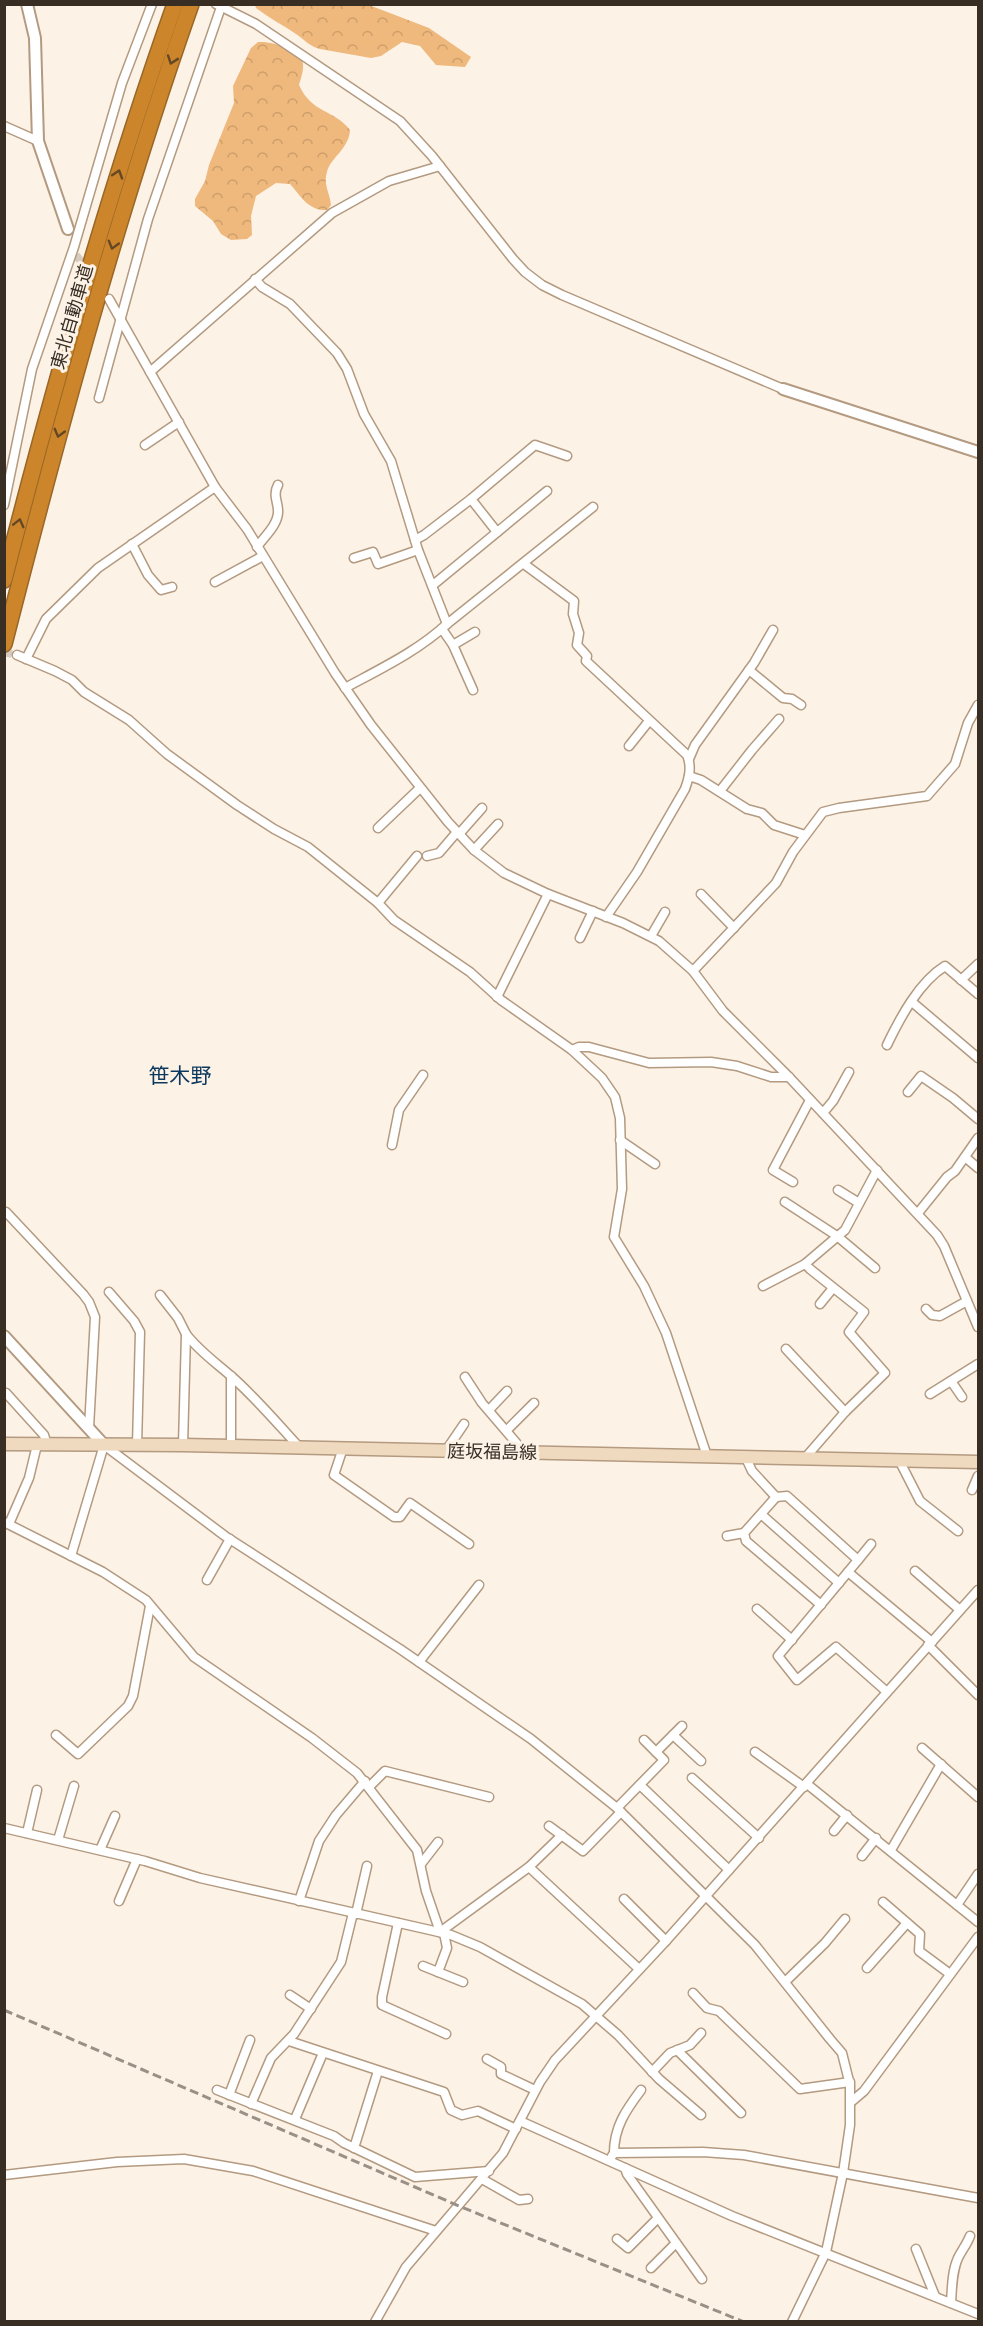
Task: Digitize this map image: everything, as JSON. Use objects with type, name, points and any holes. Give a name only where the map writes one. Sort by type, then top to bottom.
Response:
[{"type":"highway","name":"東北自動車道","points":[[4,580],[86,278],[148,79],[174,4]]},
{"type":"highway","name":"東北自動車道","points":[[4,644],[77,368],[116,234],[191,4]]},
{"type":"main road","name":"庭坂福島線","points":[[4,1444],[183,1445],[745,1456],[896,1463],[978,1462]]},
{"type":"street","points":[[27,4],[35,38],[38,141],[75,251]]},
{"type":"street","points":[[4,505],[32,369],[75,251],[122,83],[152,4]]},
{"type":"street","points":[[99,398],[148,219],[219,6],[255,24],[400,121],[440,166],[513,259],[542,285],[783,389],[978,453]]},
{"type":"street","points":[[4,126],[38,141]]},
{"type":"street","points":[[150,372],[332,213],[388,181],[440,166]]},
{"type":"street","points":[[255,279],[262,287],[290,304],[337,353],[347,369],[364,414],[391,461],[444,626],[472,690]]},
{"type":"street","points":[[109,299],[215,487],[247,529],[345,688],[420,788],[458,833],[474,850],[504,873],[548,894],[651,936],[693,971],[723,1011],[878,1170],[937,1235],[944,1246],[978,1325]]},
{"type":"street","points":[[145,445],[179,422]]},
{"type":"street","points":[[415,540],[471,499],[535,445],[567,456]]},
{"type":"street","points":[[257,547],[276,522],[278,511],[274,492],[278,485]]},
{"type":"street","points":[[26,659],[40,629],[53,611],[98,568],[215,487]]},
{"type":"street","points":[[432,585],[546,491]]},
{"type":"street","points":[[471,499],[497,532]]},
{"type":"street","points":[[345,688],[392,662],[444,626],[593,507]]},
{"type":"street","points":[[132,544],[148,575],[161,590],[172,587]]},
{"type":"street","points":[[354,558],[373,552],[378,564],[418,550]]},
{"type":"street","points":[[215,582],[263,556]]},
{"type":"street","points":[[524,564],[574,601],[573,614],[579,633],[577,645],[587,656],[586,661],[689,759]]},
{"type":"street","points":[[606,917],[637,872],[680,797],[689,776],[689,759],[695,745],[749,670],[774,630]]},
{"type":"street","points":[[453,645],[476,632]]},
{"type":"street","points":[[17,655],[72,680],[84,692],[129,720],[167,754],[237,805],[274,830],[308,847],[378,903],[394,920],[454,959],[497,997],[572,1050],[602,1078],[615,1097],[620,1118],[622,1189],[614,1237],[644,1286],[666,1333],[707,1456]]},
{"type":"street","points":[[749,670],[783,698],[792,699],[801,705]]},
{"type":"street","points":[[693,971],[776,883],[793,852],[819,815],[828,810],[927,796],[955,764],[968,723],[978,705]]},
{"type":"street","points":[[720,791],[779,719]]},
{"type":"street","points":[[628,746],[649,721]]},
{"type":"street","points":[[689,776],[720,791],[747,808],[762,813],[774,825],[805,834]]},
{"type":"street","points":[[378,828],[420,788]]},
{"type":"street","points":[[378,903],[422,856],[439,853],[482,808]]},
{"type":"street","points":[[474,850],[498,824]]},
{"type":"street","points":[[497,997],[548,894]]},
{"type":"street","points":[[701,894],[734,928]]},
{"type":"street","points":[[580,938],[592,911]]},
{"type":"street","points":[[651,936],[665,912]]},
{"type":"street","points":[[961,980],[978,964]]},
{"type":"street","points":[[887,1046],[901,1016],[931,975],[945,966],[978,994]]},
{"type":"street","points":[[912,1002],[978,1058]]},
{"type":"street","points":[[572,1050],[589,1047],[649,1063],[711,1062],[737,1066],[771,1077],[789,1077]]},
{"type":"street","points":[[823,1113],[849,1072]]},
{"type":"street","points":[[392,1145],[399,1110],[423,1075]]},
{"type":"street","points":[[908,1092],[921,1076],[978,1119]]},
{"type":"street","points":[[793,1182],[773,1170],[810,1100]]},
{"type":"street","points":[[918,1213],[978,1138]]},
{"type":"street","points":[[620,1140],[656,1164]]},
{"type":"street","points":[[965,1157],[978,1168]]},
{"type":"street","points":[[763,1286],[805,1264],[849,1224],[878,1170]]},
{"type":"street","points":[[838,1190],[859,1203]]},
{"type":"street","points":[[784,1202],[837,1236],[875,1268]]},
{"type":"street","points":[[6,1212],[83,1294],[92,1308],[95,1317],[89,1428]]},
{"type":"street","points":[[805,1264],[864,1312],[849,1332],[885,1373],[845,1412],[805,1458]]},
{"type":"street","points":[[820,1304],[833,1288]]},
{"type":"street","points":[[109,1292],[134,1321],[140,1332],[137,1445]]},
{"type":"street","points":[[160,1295],[178,1318],[186,1334],[202,1353],[231,1376],[299,1447]]},
{"type":"street","points":[[926,1309],[932,1315],[940,1316],[967,1301]]},
{"type":"street","points":[[183,1445],[186,1334]]},
{"type":"street","points":[[4,1336],[104,1445],[230,1539],[531,1739],[619,1810],[755,1945],[842,2053],[850,2082],[852,2102],[843,2173],[826,2252],[792,2322]]},
{"type":"street","points":[[786,1349],[845,1412]]},
{"type":"street","points":[[930,1394],[978,1364]]},
{"type":"street","points":[[231,1376],[231,1446]]},
{"type":"street","points":[[465,1377],[525,1453]]},
{"type":"street","points":[[951,1381],[962,1397]]},
{"type":"street","points":[[489,1410],[507,1391]]},
{"type":"street","points":[[6,1394],[44,1435],[29,1478],[7,1523],[103,1572],[146,1600],[194,1657],[312,1738],[348,1765],[367,1784],[411,1841],[421,1864],[426,1891],[447,1948],[438,1971]]},
{"type":"street","points":[[507,1430],[534,1403]]},
{"type":"street","points":[[449,1451],[449,1446],[464,1424]]},
{"type":"street","points":[[71,1556],[104,1445]]},
{"type":"street","points":[[343,1448],[334,1475],[394,1517],[400,1517],[410,1503],[469,1544]]},
{"type":"street","points":[[745,1456],[752,1471],[776,1497]]},
{"type":"street","points":[[896,1463],[920,1501],[958,1531]]},
{"type":"street","points":[[972,1490],[978,1476]]},
{"type":"street","points":[[727,1536],[744,1533],[776,1497],[787,1496],[858,1560]]},
{"type":"street","points":[[762,1515],[839,1582]]},
{"type":"street","points":[[744,1533],[746,1540],[821,1605]]},
{"type":"street","points":[[207,1580],[230,1539]]},
{"type":"street","points":[[872,1544],[778,1656],[797,1680],[836,1647],[887,1692]]},
{"type":"street","points":[[915,1571],[960,1610]]},
{"type":"street","points":[[848,1572],[930,1643],[978,1695]]},
{"type":"street","points":[[418,1662],[479,1585]]},
{"type":"street","points":[[375,2322],[406,2267],[503,2153],[535,2090],[555,2060],[806,1786],[978,1590]]},
{"type":"street","points":[[56,1735],[78,1754],[128,1706],[133,1696],[150,1606]]},
{"type":"street","points":[[757,1609],[792,1640]]},
{"type":"street","points":[[656,1752],[682,1726]]},
{"type":"street","points":[[673,1735],[701,1761]]},
{"type":"street","points":[[549,1826],[583,1851],[664,1760],[644,1740]]},
{"type":"street","points":[[922,1748],[978,1797]]},
{"type":"street","points":[[754,1752],[847,1815],[978,1922]]},
{"type":"street","points":[[891,1850],[941,1764]]},
{"type":"street","points":[[299,1900],[319,1841],[336,1815],[367,1784],[385,1772],[489,1797]]},
{"type":"street","points":[[692,1778],[759,1838]]},
{"type":"street","points":[[640,1785],[729,1870]]},
{"type":"street","points":[[58,1840],[74,1786]]},
{"type":"street","points":[[27,1833],[37,1790]]},
{"type":"street","points":[[834,1831],[847,1815]]},
{"type":"street","points":[[100,1850],[115,1816]]},
{"type":"street","points":[[4,1828],[137,1859],[200,1878],[464,1940],[502,1959],[596,2014],[652,2072],[701,2115]]},
{"type":"street","points":[[442,1933],[529,1867],[562,1835]]},
{"type":"street","points":[[862,1856],[876,1838]]},
{"type":"street","points":[[421,1864],[438,1842]]},
{"type":"street","points":[[119,1901],[137,1859]]},
{"type":"street","points":[[251,2104],[272,2058],[289,2041],[343,1957],[367,1866]]},
{"type":"street","points":[[529,1867],[639,1969]]},
{"type":"street","points":[[957,1905],[978,1874]]},
{"type":"street","points":[[624,1899],[666,1941]]},
{"type":"street","points":[[883,1902],[920,1934],[920,1951],[950,1974]]},
{"type":"street","points":[[785,1982],[825,1943],[845,1919]]},
{"type":"street","points":[[398,1923],[382,2005],[446,2034]]},
{"type":"street","points":[[867,1968],[907,1923]]},
{"type":"street","points":[[852,2102],[864,2091],[978,1937]]},
{"type":"street","points":[[423,1966],[463,1982]]},
{"type":"street","points":[[693,1993],[707,2008],[719,2010],[800,2089],[850,2082]]},
{"type":"street","points":[[290,1995],[311,2009]]},
{"type":"street","points":[[652,2072],[670,2053],[690,2045],[701,2033]]},
{"type":"street","points":[[230,2095],[250,2040]]},
{"type":"street","points":[[289,2041],[444,2092],[451,2110],[456,2113],[462,2115],[478,2111],[518,2125],[607,2160],[732,2216],[978,2314]]},
{"type":"street","points":[[677,2050],[741,2113]]},
{"type":"street","points":[[295,2119],[322,2053]]},
{"type":"street","points":[[487,2059],[499,2064],[501,2073],[535,2090]]},
{"type":"street","points":[[354,2148],[378,2071]]},
{"type":"street","points":[[217,2090],[334,2136],[415,2177],[489,2171]]},
{"type":"street","points":[[607,2160],[614,2153],[617,2128],[641,2090]]},
{"type":"street","points":[[614,2153],[723,2153],[916,2188],[974,2196],[978,2199]]},
{"type":"street","points":[[4,2175],[117,2162],[184,2159],[253,2171],[436,2231]]},
{"type":"street","points":[[625,2168],[702,2279]]},
{"type":"street","points":[[482,2179],[519,2200],[528,2199]]},
{"type":"street","points":[[617,2239],[628,2248],[658,2218]]},
{"type":"street","points":[[951,2303],[958,2257],[963,2252],[970,2236]]},
{"type":"street","points":[[651,2268],[676,2243]]},
{"type":"street","points":[[916,2249],[935,2296]]},
{"type":"green space","points":[[255,5],[369,5],[429,28],[471,57],[465,67],[436,65],[420,46],[402,42],[381,56],[371,58],[320,49],[310,45],[256,8]]},
{"type":"green space","points":[[258,42],[282,46],[299,56],[303,66],[299,85],[304,94],[310,101],[344,123],[350,130],[346,143],[327,172],[326,185],[331,205],[327,210],[320,210],[310,205],[290,184],[276,183],[256,196],[251,216],[252,235],[247,239],[231,240],[221,234],[213,221],[195,206],[195,199],[205,181],[209,165],[234,103],[233,86],[251,48]]},
{"type":"tunnel","points":[[76,255],[101,289]]},
{"type":"tunnel","points":[[4,652],[17,655]]},
{"type":"railway","points":[[4,2010],[459,2206],[744,2322]]},
{"type":"district","name":"笹木野","points":[[180,1076]]}]
